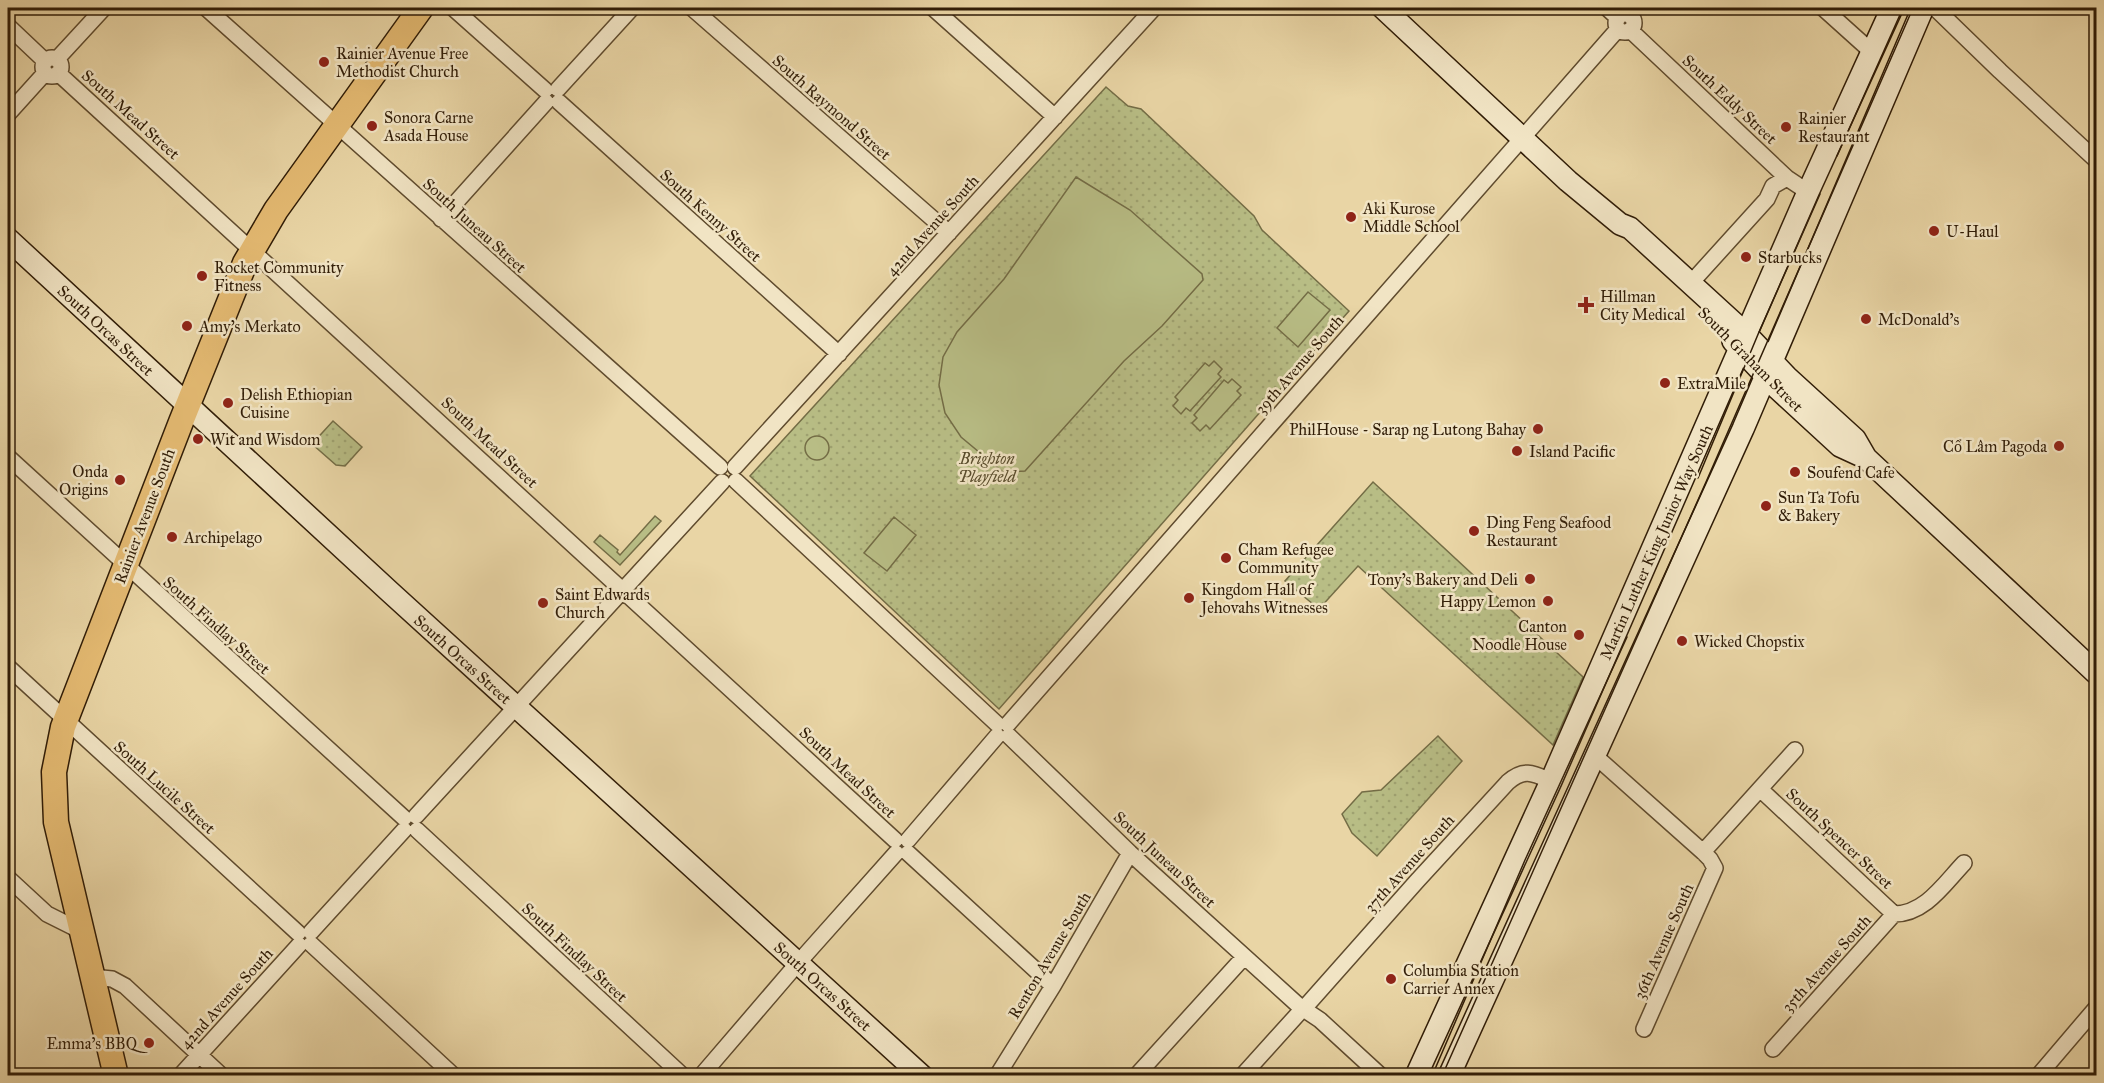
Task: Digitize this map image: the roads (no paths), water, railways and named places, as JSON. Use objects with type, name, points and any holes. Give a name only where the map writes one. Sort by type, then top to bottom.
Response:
[{"type":"main road","name":"Rainier Avenue South","points":[[116,1076],[59,841],[54,802],[55,764],[65,720],[187,405],[252,249],[276,210],[421,8]]},
{"type":"street","points":[[8,114],[104,8]]},
{"type":"street","name":"South Juneau Street","points":[[206,8],[728,474],[1003,730],[1130,853],[1244,957],[1303,1009],[1320,1020],[1381,1076]]},
{"type":"street","name":"South Kenny Street","points":[[453,8],[839,354]]},
{"type":"street","points":[[441,219],[632,8]]},
{"type":"street","name":"South Raymond Street","points":[[692,8],[949,233]]},
{"type":"street","points":[[933,8],[1055,117]]},
{"type":"street","name":"South Graham Street","points":[[1383,8],[1568,181],[1620,224],[1630,228],[1690,284],[1840,446],[1866,458],[2097,673]]},
{"type":"street","points":[[1823,8],[1873,53]]},
{"type":"street","name":"Martin Luther King Junior Way South","points":[[1416,1076],[1551,781],[1808,192],[1892,8]]},
{"type":"street","name":"Martin Luther King Junior Way South","points":[[1449,1076],[1769,369],[1923,8]]},
{"type":"street","points":[[1935,8],[2097,160]]},
{"type":"street","name":"42nd Avenue South","points":[[180,1076],[1151,9]]},
{"type":"street","name":"39th Avenue South","points":[[701,1076],[1523,137],[1623,18]]},
{"type":"street","name":"South Eddy Street","points":[[1623,18],[1787,178],[1808,192]]},
{"type":"street","name":"South Mead Street","points":[[8,26],[1053,986]]},
{"type":"street","points":[[1690,284],[1767,199],[1769,191],[1777,183],[1787,178]]},
{"type":"street","name":"South Graham Street","points":[[1620,224],[1622,237],[1724,331],[1743,342]]},
{"type":"street","name":"South Orcas Street","points":[[8,239],[515,706],[922,1076]]},
{"type":"street","name":"South Findlay Street","points":[[8,457],[410,823],[683,1076]]},
{"type":"street","name":"South Lucile Street","points":[[8,667],[454,1076]]},
{"type":"street","points":[[1594,755],[1703,852],[1795,750]]},
{"type":"street","name":"37th Avenue South","points":[[1242,1076],[1508,782],[1525,773],[1535,774],[1551,781]]},
{"type":"street","name":"South Spencer Street","points":[[1760,789],[1894,914]]},
{"type":"street","name":"36th Avenue South","points":[[1644,1029],[1715,868],[1703,852]]},
{"type":"street","name":"Renton Avenue South","points":[[997,1076],[1053,986],[1130,853]]},
{"type":"street","name":"35th Avenue South","points":[[1773,1049],[1894,914],[1912,912],[1922,907],[1964,863]]},
{"type":"street","points":[[8,878],[47,914],[81,931]]},
{"type":"street","points":[[1136,1076],[1244,957]]},
{"type":"street","points":[[92,977],[112,979],[125,986],[222,1076]]},
{"type":"street","points":[[2038,1076],[2097,1008]]},
{"type":"tram line","points":[[1837,156],[1903,8]]},
{"type":"tram line","points":[[1442,1076],[1706,482],[1913,8]]},
{"type":"tram line","points":[[1698,478],[1820,194]]},
{"type":"tram line","points":[[1432,1076],[1525,860],[1627,637]]},
{"type":"place","name":"Rainier Avenue Free Methodist Church","points":[[324,62]]},
{"type":"place","name":"Sonora Carne Asada House","points":[[372,126]]},
{"type":"place","name":"Rainier Restaurant","points":[[1786,127]]},
{"type":"place","name":"Aki Kurose Middle School","points":[[1351,217]]},
{"type":"place","name":"U-Haul","points":[[1934,231]]},
{"type":"place","name":"Starbucks","points":[[1746,257]]},
{"type":"place","name":"Rocket Community Fitness","points":[[202,276]]},
{"type":"place","name":"Hillman City Medical","points":[[1586,305]]},
{"type":"place","name":"McDonald's","points":[[1866,319]]},
{"type":"place","name":"Amy's Merkato","points":[[187,326]]},
{"type":"place","name":"ExtraMile","points":[[1665,383]]},
{"type":"place","name":"Delish Ethiopian Cuisine","points":[[228,403]]},
{"type":"place","name":"PhilHouse - Sarap ng Lutong Bahay","points":[[1538,429]]},
{"type":"place","name":"Wit and Wisdom","points":[[198,439]]},
{"type":"place","name":"Cổ Lâm Pagoda","points":[[2059,446]]},
{"type":"place","name":"Island Pacific","points":[[1517,451]]},
{"type":"place","name":"Soufend Cafe","points":[[1795,472]]},
{"type":"place","name":"Onda Origins","points":[[120,480]]},
{"type":"place","name":"Sun Ta Tofu & Bakery","points":[[1766,506]]},
{"type":"place","name":"Ding Feng Seafood Restaurant","points":[[1474,531]]},
{"type":"place","name":"Archipelago","points":[[172,537]]},
{"type":"place","name":"Cham Refugee Community","points":[[1226,558]]},
{"type":"place","name":"Tony's Bakery and Deli","points":[[1530,579]]},
{"type":"place","name":"Kingdom Hall of Jehovahs Witnesses","points":[[1189,598]]},
{"type":"place","name":"Happy Lemon","points":[[1548,601]]},
{"type":"place","name":"Saint Edwards Church","points":[[543,603]]},
{"type":"place","name":"Canton Noodle House","points":[[1579,635]]},
{"type":"place","name":"Wicked Chopstix","points":[[1682,641]]},
{"type":"place","name":"Columbia Station Carrier Annex","points":[[1391,979]]},
{"type":"place","name":"Emma's BBQ","points":[[149,1043]]},
{"type":"park label","name":"Brighton Playfield","points":[[987,467]]}]
